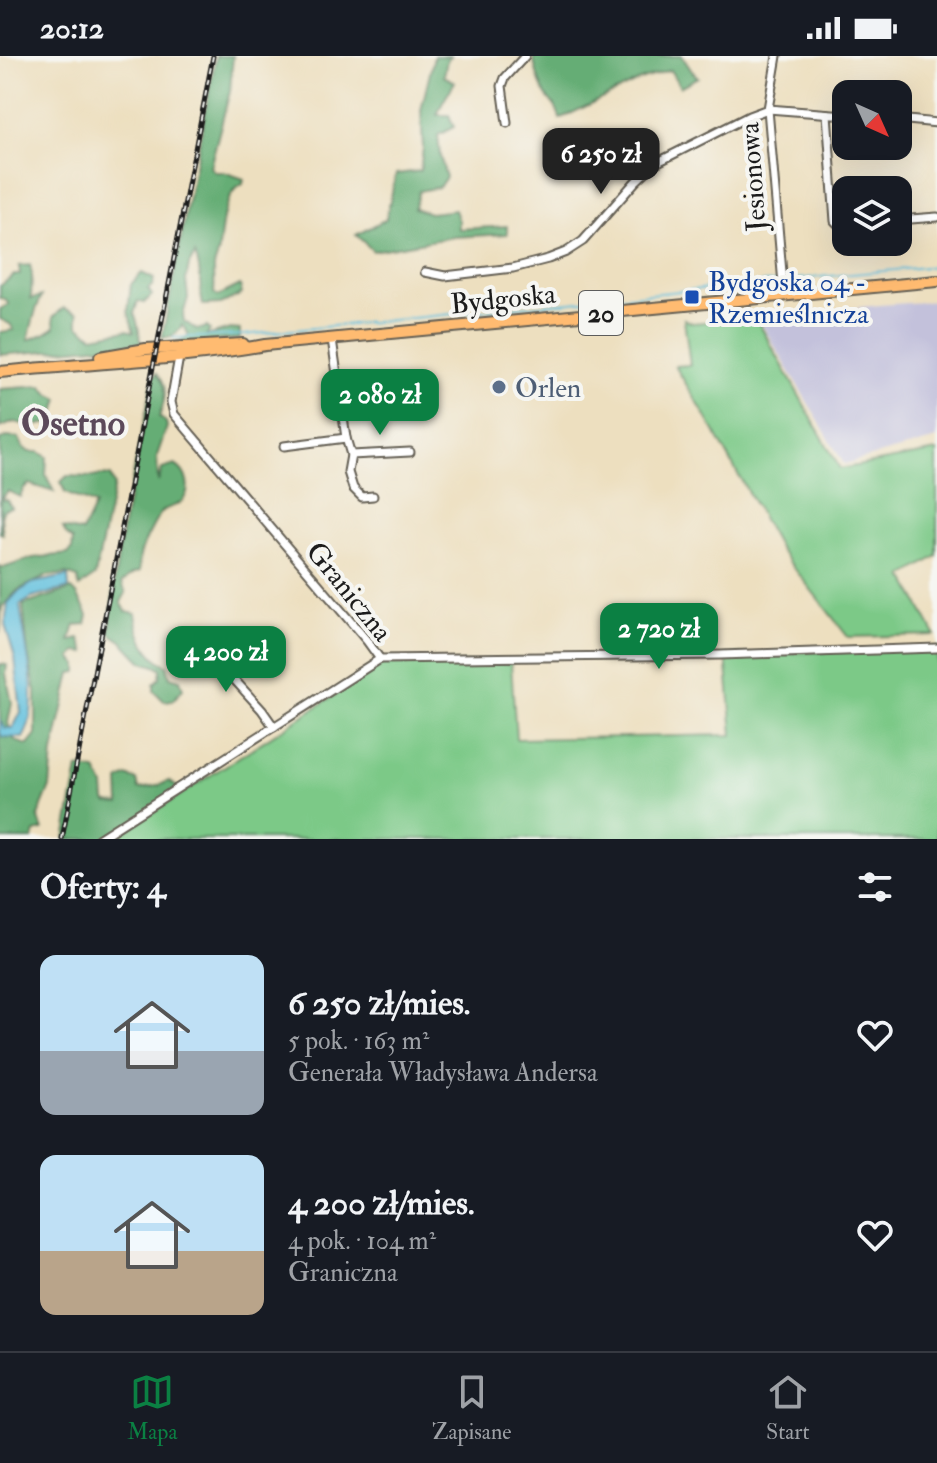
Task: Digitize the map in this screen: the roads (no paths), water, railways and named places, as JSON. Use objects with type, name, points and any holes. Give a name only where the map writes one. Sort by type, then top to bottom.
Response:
[{"type":"main road","name":"Bydgoska","points":[[0,372],[937,281]]},
{"type":"main road","name":"Bydgoska","points":[[51,367],[146,349],[265,345]]},
{"type":"street","points":[[507,123],[502,86],[505,78],[525,56]]},
{"type":"street","name":"Jesionowa","points":[[777,56],[768,109],[784,296]]},
{"type":"street","points":[[425,272],[445,276],[513,268],[548,259],[583,241],[654,164],[768,109],[832,114]]},
{"type":"street","points":[[827,114],[832,181]]},
{"type":"street","points":[[912,120],[937,123]]},
{"type":"street","points":[[912,219],[937,217]]},
{"type":"street","points":[[332,339],[351,455],[348,472],[353,488],[362,497],[373,496]]},
{"type":"street","points":[[179,357],[192,347]]},
{"type":"street","name":"Graniczna","points":[[98,839],[380,659],[174,414],[171,402],[179,357]]},
{"type":"street","points":[[284,446],[346,438]]},
{"type":"street","points":[[351,455],[410,452]]},
{"type":"street","points":[[201,643],[274,727]]},
{"type":"street","points":[[380,659],[720,655],[937,648]]},
{"type":"water","points":[[68,576],[69,588],[32,598],[20,605],[32,708],[23,738],[2,737],[0,720],[5,728],[13,728],[21,712],[15,658],[5,625],[8,603],[33,583]]},
{"type":"waterway","points":[[787,280],[937,266]]},
{"type":"waterway","points":[[173,338],[244,335],[780,281]]},
{"type":"railway","points":[[62,839],[213,56]]},
{"type":"place","name":"Bydgoska 04 - Rzemieślnicza","points":[[692,297]]},
{"type":"place","name":"Orlen","points":[[499,387]]},
{"type":"district","name":"Osetno","points":[[73,422]]}]
